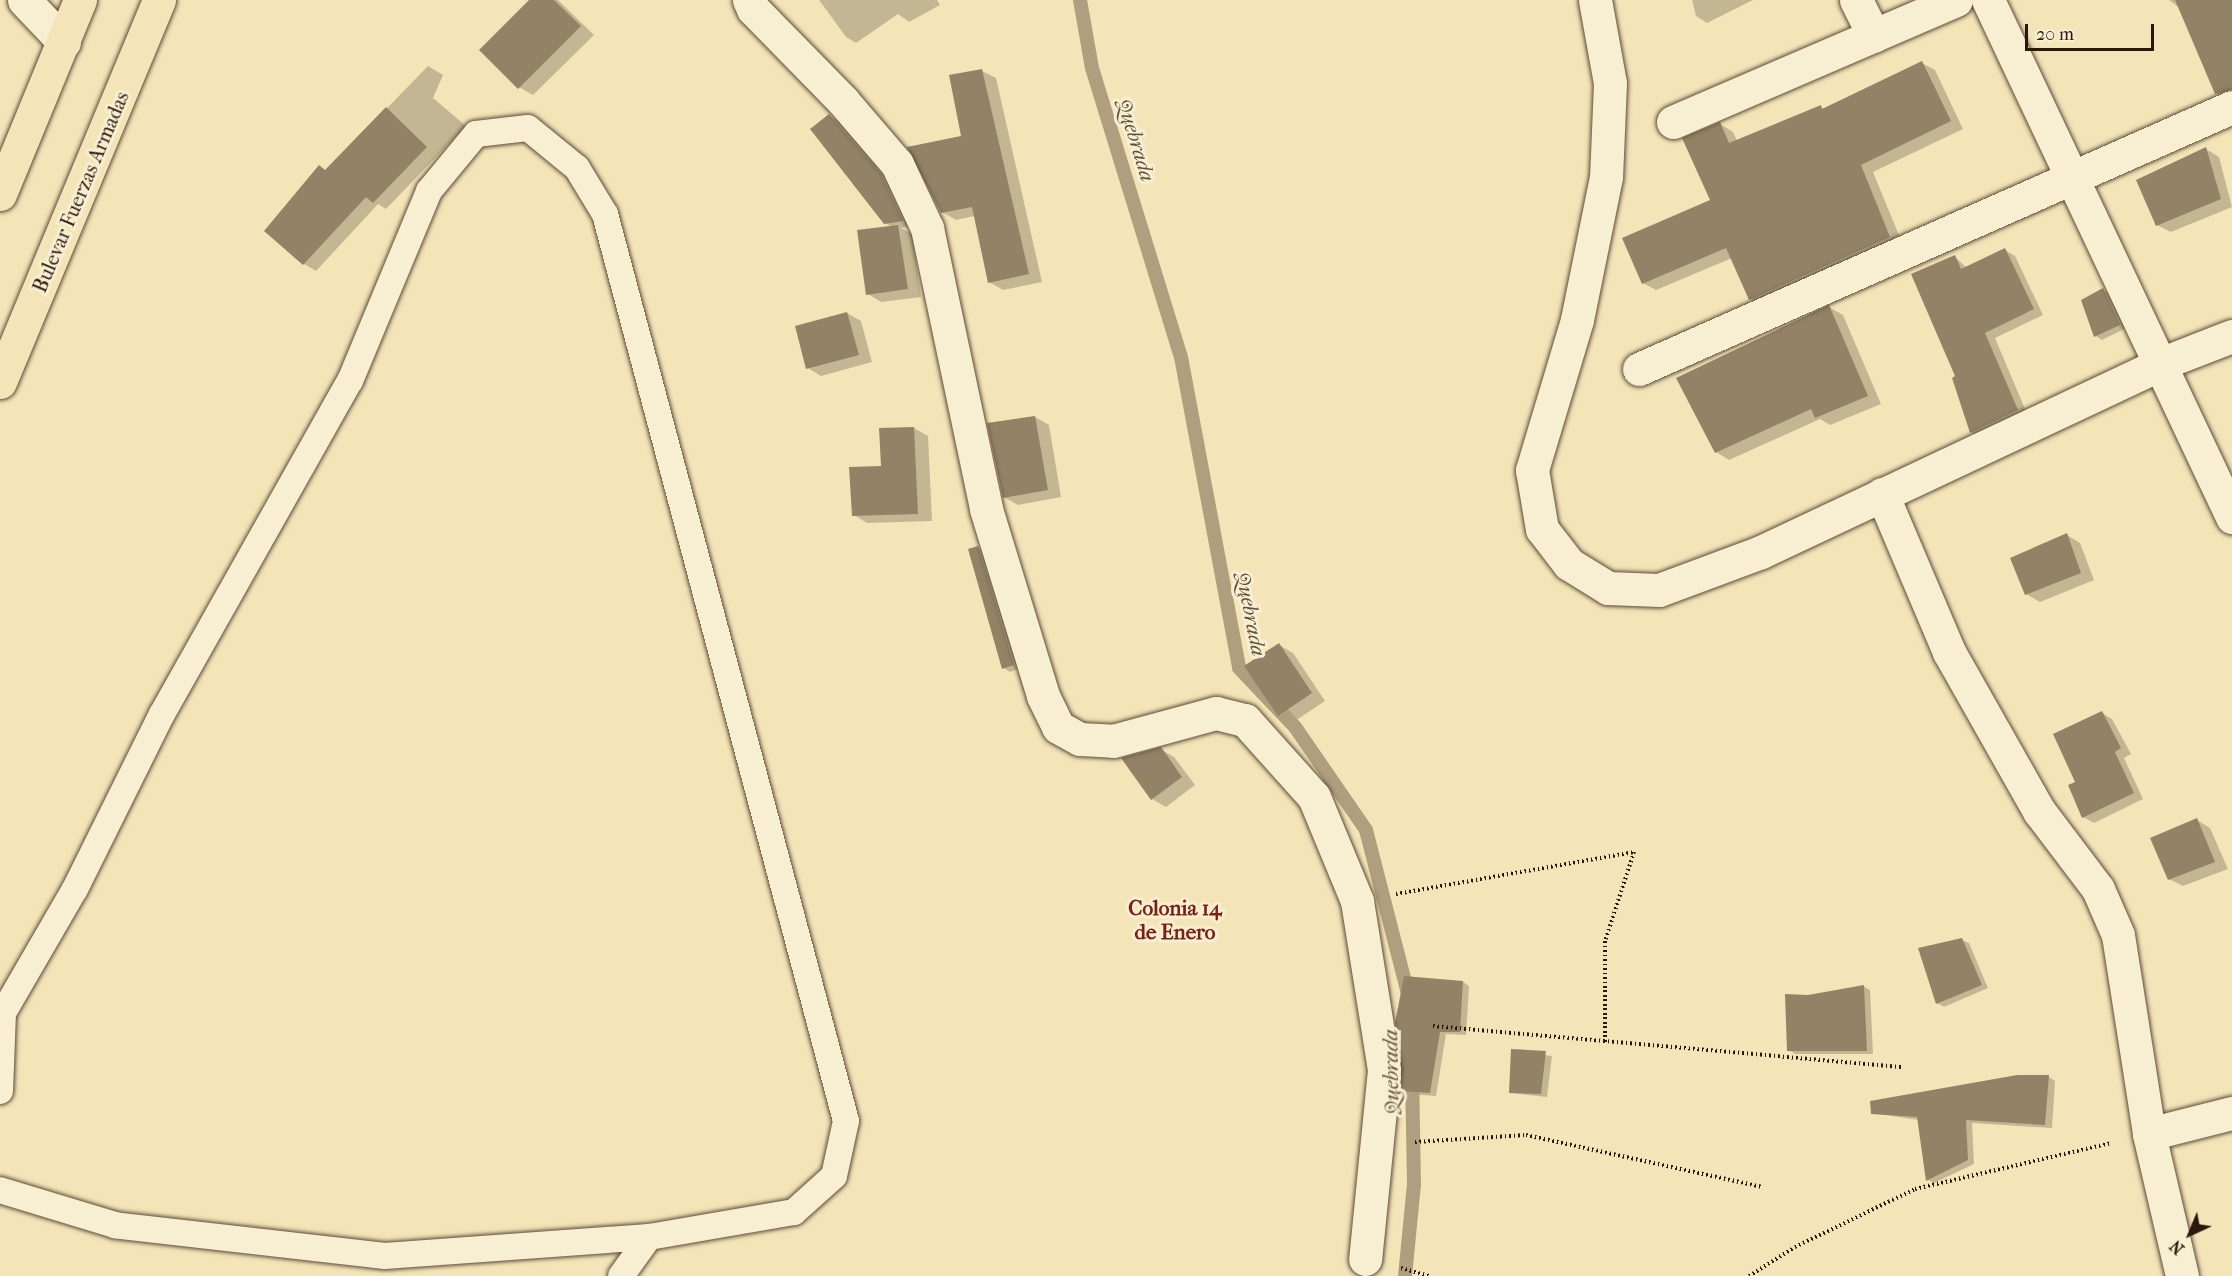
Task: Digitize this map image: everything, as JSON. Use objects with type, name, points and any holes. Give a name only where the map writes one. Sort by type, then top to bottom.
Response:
[{"type":"highway","points":[[0,194],[80,0]]},
{"type":"highway","name":"Bulevar Fuerzas Armadas","points":[[0,382],[159,0]]},
{"type":"street","points":[[24,0],[64,42]]},
{"type":"street","points":[[749,0],[753,9],[843,101],[897,164],[927,228],[986,509],[1043,696],[1058,726],[1080,739],[1113,741],[1216,713],[1245,720],[1314,797],[1357,901],[1384,1070],[1380,1262]]},
{"type":"street","points":[[1595,0],[1610,83],[1606,177],[1577,320],[1532,470],[1542,529],[1569,564],[1608,588],[1659,590],[1761,552],[2160,363],[2232,336]]},
{"type":"street","points":[[1856,0],[1874,36]]},
{"type":"street","points":[[1673,122],[1956,0]]},
{"type":"street","points":[[1988,0],[2074,178],[2232,517]]},
{"type":"street","points":[[1639,369],[2232,107]]},
{"type":"street","points":[[1882,494],[1949,652],[2039,811],[2098,889],[2118,935],[2149,1134],[2182,1276]]},
{"type":"street","points":[[2149,1134],[2232,1113]]},
{"type":"lane","points":[[0,1091],[3,1013],[75,889],[162,714],[350,381],[429,191],[476,134],[528,128],[577,168],[605,214],[846,1121],[834,1176],[794,1212],[649,1237],[385,1256],[115,1225],[0,1190]]},
{"type":"lane","points":[[621,1276],[649,1237]]},
{"type":"path","points":[[1412,891],[1634,852],[1605,941],[1605,1042]]},
{"type":"path","points":[[1433,1026],[1903,1067]]},
{"type":"path","points":[[1749,1276],[1795,1247],[1915,1189],[2149,1134]]},
{"type":"path","points":[[1442,1140],[1526,1135],[1762,1187]]},
{"type":"path","points":[[1380,1262],[1429,1276]]},
{"type":"building","points":[[529,0],[554,0],[581,26],[518,89],[479,50]]},
{"type":"building","points":[[2175,0],[2232,0],[2232,89],[2215,94]]},
{"type":"building","points":[[1922,61],[1951,121],[1861,165],[1890,237],[1749,300],[1726,248],[1642,284],[1622,238],[1710,200],[1682,138],[1720,122],[1729,143],[1821,105],[1822,109]]},
{"type":"building","points":[[982,69],[1029,274],[988,283],[972,207],[941,213],[907,147],[961,136],[949,75]]},
{"type":"building","points":[[386,107],[427,147],[373,203],[366,197],[303,265],[264,231],[319,165],[325,170]]},
{"type":"building","points":[[829,114],[881,174],[903,221],[884,224],[810,129]]},
{"type":"building","points":[[2206,147],[2221,199],[2156,226],[2136,180]]},
{"type":"building","points":[[898,225],[908,289],[866,295],[857,230]]},
{"type":"building","points":[[2005,248],[2034,309],[1985,333],[2018,410],[1970,433],[1952,378],[1955,376],[1911,274],[1955,255],[1961,269]]},
{"type":"building","points":[[2103,288],[2120,325],[2094,337],[2081,300]]},
{"type":"building","points":[[1829,305],[1868,396],[1815,418],[1811,409],[1715,453],[1676,378]]},
{"type":"building","points":[[847,312],[859,355],[806,369],[795,326]]},
{"type":"building","points":[[1035,416],[1048,490],[1003,498],[987,423]]},
{"type":"building","points":[[914,427],[918,514],[852,516],[849,467],[881,466],[879,428]]},
{"type":"building","points":[[2067,533],[2081,573],[2025,595],[2010,558]]},
{"type":"building","points":[[978,546],[1014,665],[1002,669],[968,549]]},
{"type":"building","points":[[1279,643],[1312,693],[1278,716],[1244,666]]},
{"type":"building","points":[[2102,711],[2121,748],[2115,752],[2134,793],[2082,818],[2068,785],[2075,782],[2053,734]]},
{"type":"building","points":[[1161,747],[1182,777],[1151,800],[1121,758]]},
{"type":"building","points":[[2197,818],[2215,862],[2168,880],[2150,838]]},
{"type":"building","points":[[1962,938],[1982,985],[1936,1004],[1918,948]]},
{"type":"building","points":[[1404,976],[1463,981],[1460,1032],[1440,1032],[1430,1093],[1401,1091],[1401,1030],[1397,1030],[1395,1023]]},
{"type":"building","points":[[1864,985],[1867,1051],[1787,1051],[1785,994],[1808,995]]},
{"type":"building","points":[[1511,1049],[1546,1051],[1541,1094],[1509,1093]]},
{"type":"building","points":[[2017,1075],[2049,1075],[2045,1125],[1966,1120],[1968,1160],[1926,1181],[1917,1117],[1871,1114],[1870,1101]]},
{"type":"waterway","name":"Quebrada","points":[[1080,0],[1092,68],[1181,357],[1239,668],[1295,727],[1366,830],[1408,993]]},
{"type":"waterway","name":"Quebrada","points":[[1405,1276],[1414,1185],[1412,1075]]},
{"type":"district","name":"Colonia 14 de Enero","points":[[1175,920]]}]
